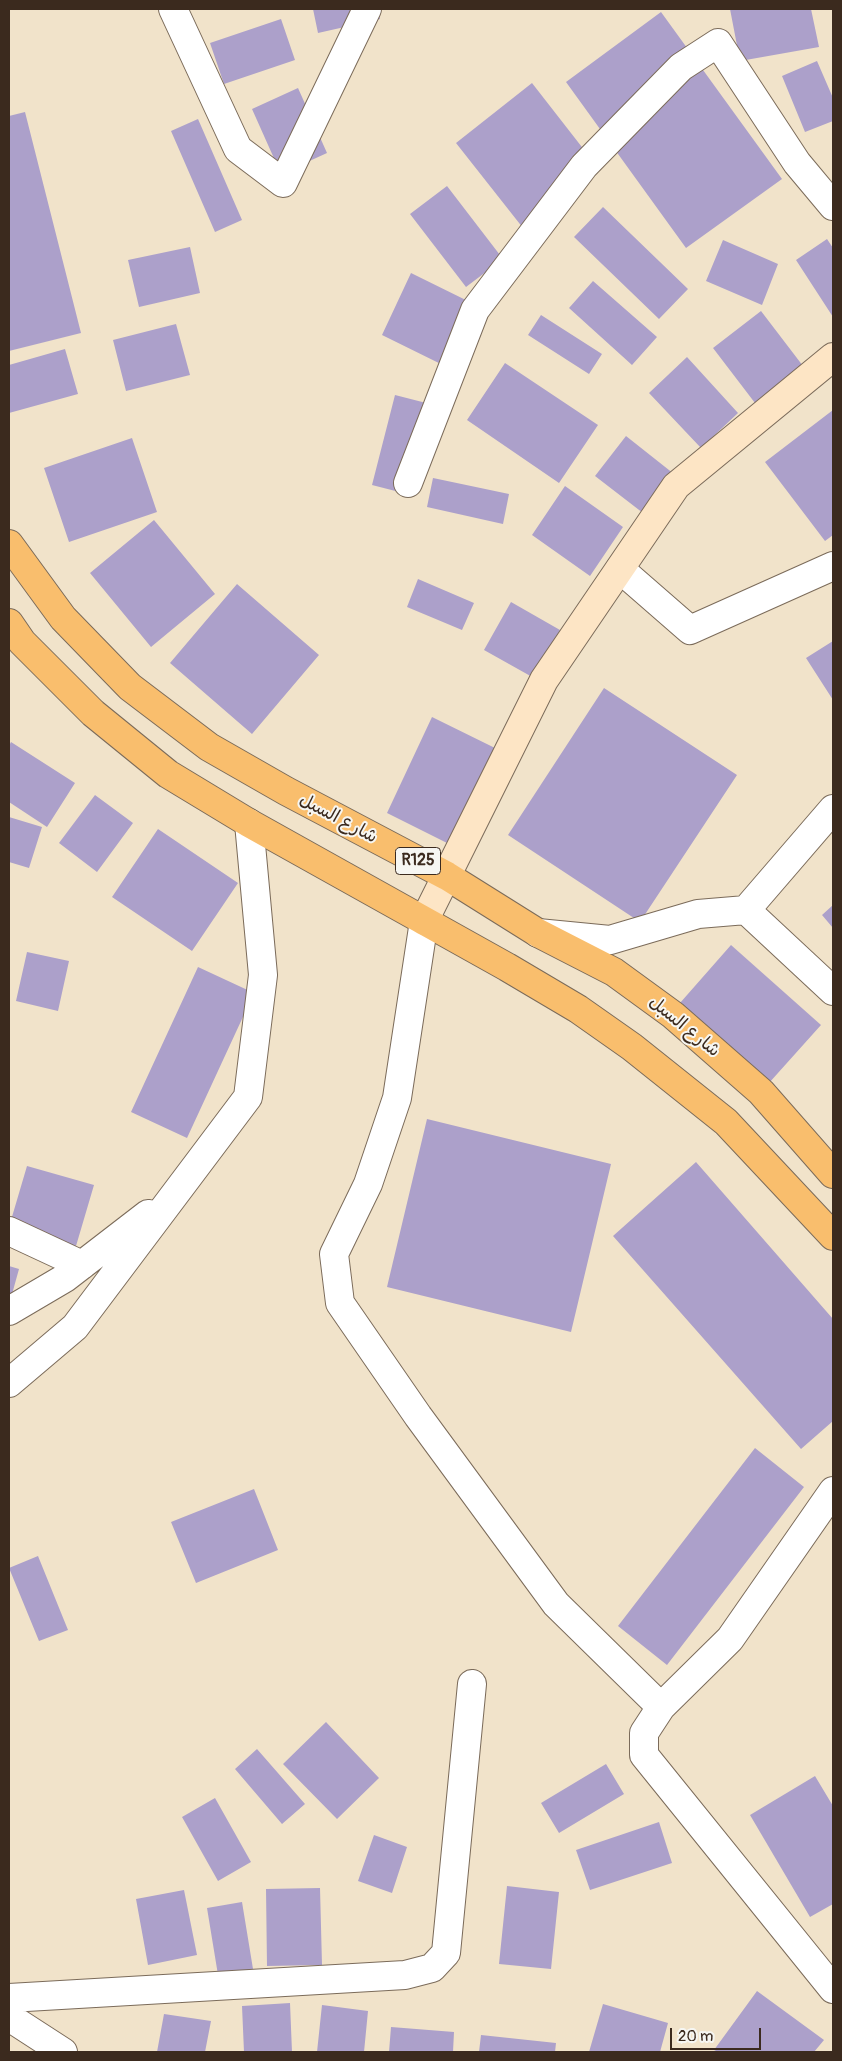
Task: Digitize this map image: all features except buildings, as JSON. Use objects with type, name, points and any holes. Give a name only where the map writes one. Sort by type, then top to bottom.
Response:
[{"type":"main road","name":"شارع السبل","points":[[9,544],[63,618],[130,687],[209,747],[286,791],[447,876],[538,933],[614,972],[673,1015],[761,1092],[833,1174]]},
{"type":"main road","points":[[9,623],[22,642],[93,714],[168,774],[249,824],[578,1009],[632,1048],[726,1122],[833,1236]]},
{"type":"street","points":[[173,9],[238,149],[283,183],[366,9]]},
{"type":"street","points":[[408,483],[475,310],[584,166],[681,67],[718,43],[797,163],[833,206]]},
{"type":"street","points":[[661,1707],[556,1604],[418,1416],[340,1303],[334,1254],[368,1184],[396,1098],[424,921],[544,680],[676,486],[833,357]]},
{"type":"street","points":[[620,568],[690,630],[833,566]]},
{"type":"street","points":[[538,933],[610,940],[698,914],[746,910],[833,809]]},
{"type":"street","points":[[9,1383],[75,1327],[248,1097],[263,975],[249,824]]},
{"type":"street","points":[[746,910],[833,991]]},
{"type":"street","points":[[9,1311],[82,1266],[175,1193]]},
{"type":"street","points":[[9,1231],[82,1266]]},
{"type":"street","points":[[833,1491],[730,1639],[661,1707],[644,1733],[644,1755],[833,1989]]},
{"type":"street","points":[[9,1998],[404,1975],[432,1968],[446,1953],[472,1684]]},
{"type":"street","points":[[9,2018],[63,2052]]}]
